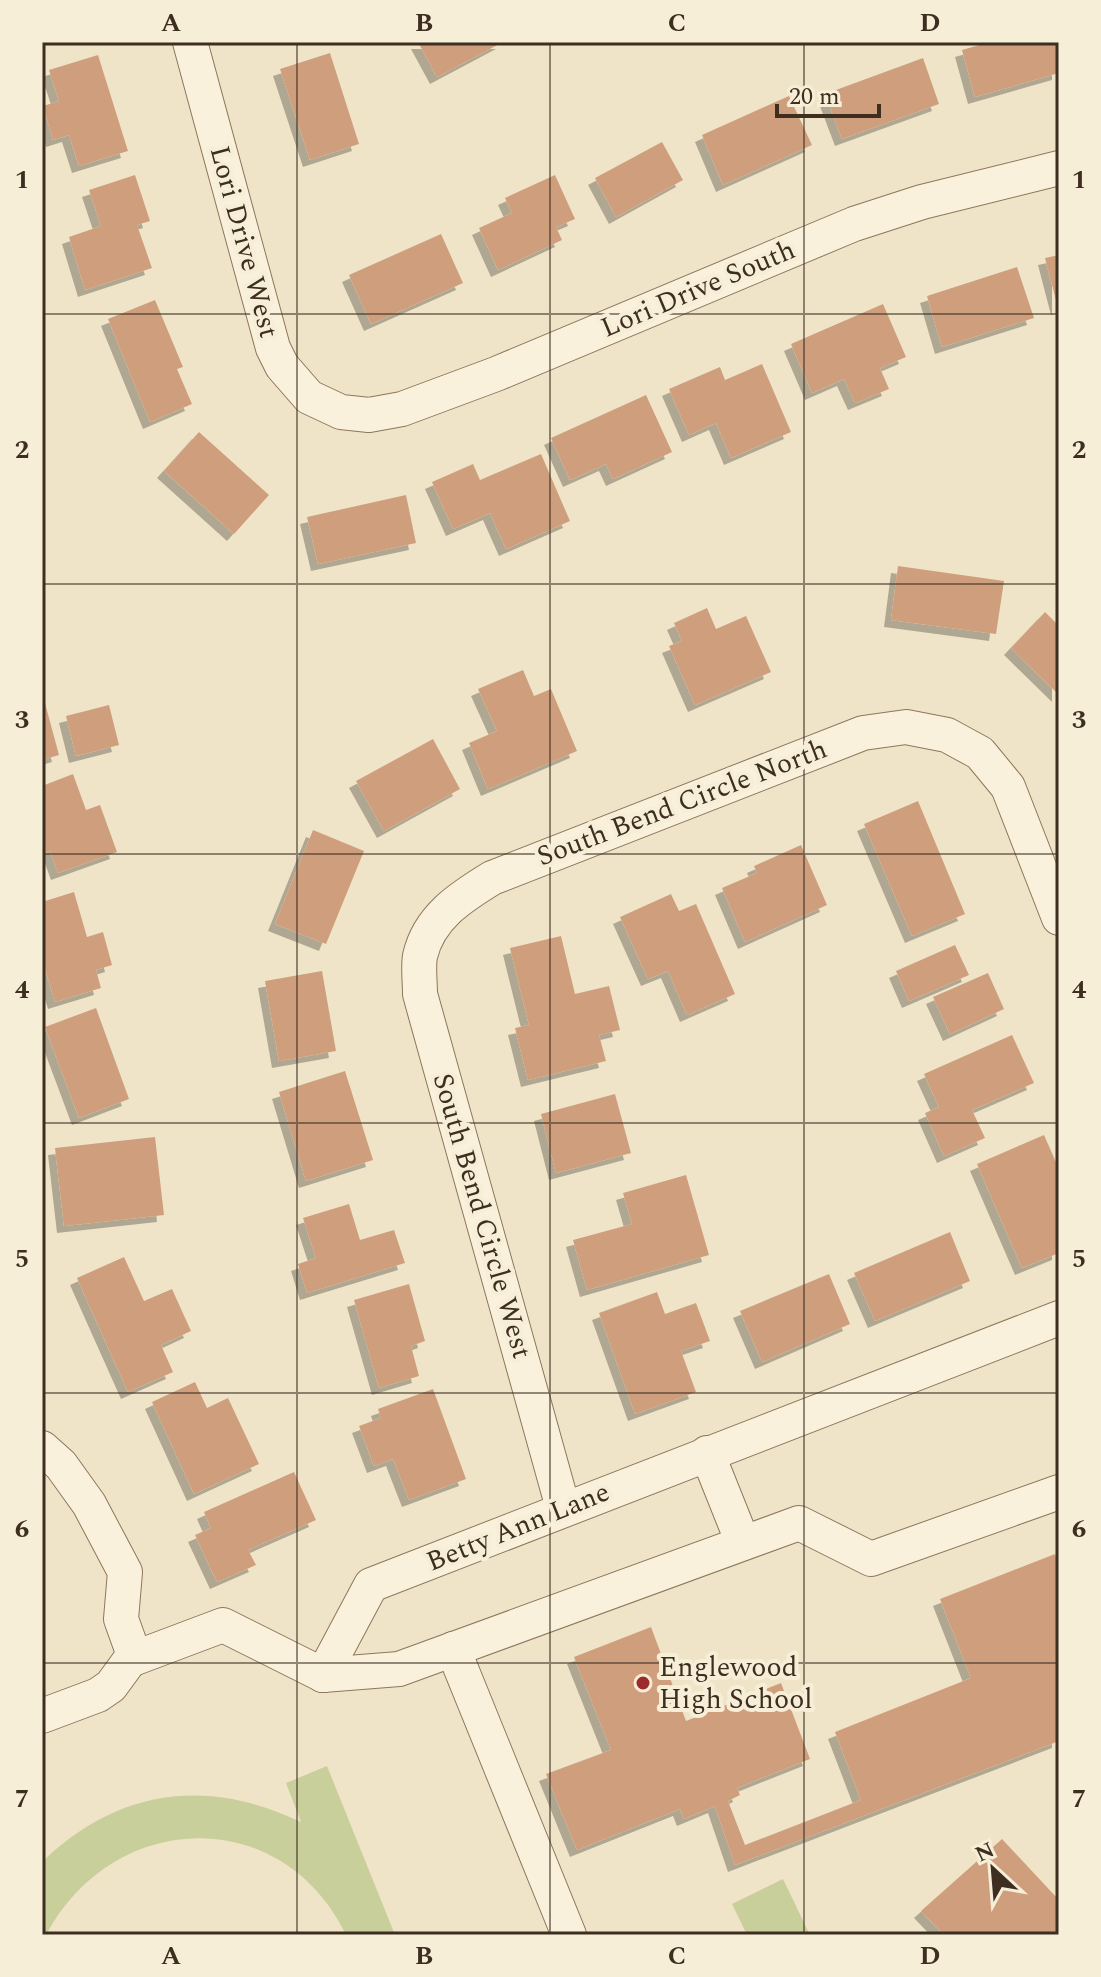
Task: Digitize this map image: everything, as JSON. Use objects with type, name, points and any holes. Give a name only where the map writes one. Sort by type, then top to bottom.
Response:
[{"type":"street","name":"Lori Drive West","points":[[190,42],[273,348],[282,366],[309,397],[341,412]]},
{"type":"street","name":"Lori Drive South","points":[[341,412],[369,415],[402,409],[496,374],[854,224],[922,202],[1059,168]]},
{"type":"street","name":"South Bend Circle North","points":[[434,924],[456,901],[492,878],[863,733],[906,727],[947,735],[980,753],[1008,787],[1059,918]]},
{"type":"street","name":"South Bend Circle West","points":[[434,924],[420,956],[420,994],[563,1508]]},
{"type":"street","name":"Betty Ann Lane","points":[[323,1675],[371,1585],[1059,1318]]},
{"type":"street","points":[[42,1448],[61,1465],[89,1504],[125,1572],[121,1619],[135,1658]]},
{"type":"street","points":[[707,1453],[743,1543]]},
{"type":"street","points":[[42,1716],[98,1695],[111,1686],[130,1660],[223,1625],[323,1675],[399,1669],[799,1523],[871,1559],[1059,1492]]},
{"type":"street","points":[[453,1649],[569,1935]]},
{"type":"green space","points":[[327,1766],[395,1935],[346,1935],[317,1892],[282,1862],[241,1844],[197,1838],[153,1845],[112,1863],[76,1893],[46,1935],[42,1935],[42,1862],[71,1837],[101,1819],[132,1805],[164,1798],[197,1796],[231,1799],[301,1822],[286,1783]]},
{"type":"green space","points":[[783,1879],[810,1935],[747,1935],[732,1904]]},
{"type":"building","points":[[418,42],[503,42],[437,77]]},
{"type":"building","points":[[990,42],[1059,42],[1059,73],[975,97],[962,50]]},
{"type":"building","points":[[330,53],[359,144],[310,160],[280,69]]},
{"type":"building","points":[[98,55],[128,151],[79,166],[69,135],[53,140],[43,106],[59,101],[49,70]]},
{"type":"building","points":[[923,58],[939,104],[842,139],[825,94]]},
{"type":"building","points":[[789,96],[812,145],[723,185],[702,135]]},
{"type":"building","points":[[662,142],[683,180],[616,217],[595,178]]},
{"type":"building","points":[[135,175],[150,221],[137,225],[152,268],[85,290],[69,237],[101,226],[89,190]]},
{"type":"building","points":[[555,175],[575,219],[556,227],[562,240],[498,270],[479,228],[512,213],[505,198]]},
{"type":"building","points":[[441,234],[463,283],[371,324],[349,275]]},
{"type":"building","points":[[1059,255],[1059,308],[1058,308],[1045,258]]},
{"type":"building","points":[[1017,267],[1034,318],[942,347],[927,296]]},
{"type":"building","points":[[155,300],[183,367],[177,369],[192,404],[150,422],[108,319]]},
{"type":"building","points":[[883,304],[906,357],[880,368],[889,389],[855,403],[844,379],[812,393],[791,344]]},
{"type":"building","points":[[762,364],[791,432],[731,458],[716,423],[689,435],[669,389],[720,367],[725,380]]},
{"type":"building","points":[[646,395],[672,452],[613,479],[606,464],[570,480],[551,438]]},
{"type":"building","points":[[199,432],[269,495],[234,534],[164,471]]},
{"type":"building","points":[[541,454],[570,521],[506,549],[490,513],[453,529],[432,482],[473,464],[480,480]]},
{"type":"building","points":[[406,495],[416,543],[318,564],[307,517]]},
{"type":"building","points":[[898,566],[1004,581],[996,634],[891,620]]},
{"type":"building","points":[[707,608],[716,629],[746,616],[771,672],[695,705],[669,646],[682,641],[674,623]]},
{"type":"building","points":[[1045,612],[1059,626],[1059,695],[1011,648]]},
{"type":"building","points":[[523,670],[534,696],[551,689],[577,751],[488,789],[469,743],[497,731],[478,689]]},
{"type":"building","points":[[42,692],[59,755],[42,760]]},
{"type":"building","points":[[109,705],[119,745],[76,756],[66,716]]},
{"type":"building","points":[[433,739],[460,789],[384,831],[356,781]]},
{"type":"building","points":[[73,774],[86,810],[100,805],[117,852],[58,873],[50,851],[42,854],[42,786]]},
{"type":"building","points":[[918,801],[965,914],[912,936],[864,824]]},
{"type":"building","points":[[313,830],[364,851],[326,944],[275,924]]},
{"type":"building","points":[[801,845],[827,905],[745,942],[722,888],[757,873],[754,866]]},
{"type":"building","points":[[74,892],[87,937],[103,932],[112,965],[96,970],[101,988],[55,1002],[42,959],[42,902]]},
{"type":"building","points":[[671,894],[679,911],[696,904],[735,994],[687,1015],[668,971],[648,979],[620,917]]},
{"type":"building","points":[[561,936],[575,994],[609,986],[620,1030],[599,1035],[606,1061],[528,1080],[515,1028],[529,1025],[510,948]]},
{"type":"building","points":[[955,945],[969,975],[909,1001],[896,971]]},
{"type":"building","points":[[322,971],[336,1051],[279,1061],[265,981]]},
{"type":"building","points":[[988,973],[1004,1009],[950,1034],[933,997]]},
{"type":"building","points":[[96,1008],[129,1099],[79,1118],[45,1027]]},
{"type":"building","points":[[1012,1035],[1034,1083],[972,1110],[985,1138],[944,1156],[925,1113],[939,1107],[924,1074]]},
{"type":"building","points":[[345,1071],[373,1160],[306,1181],[279,1092]]},
{"type":"building","points":[[615,1094],[631,1153],[556,1173],[541,1114]]},
{"type":"building","points":[[1044,1135],[1059,1169],[1059,1253],[1022,1268],[977,1164]]},
{"type":"building","points":[[155,1137],[164,1215],[64,1226],[55,1148]]},
{"type":"building","points":[[686,1175],[709,1255],[587,1290],[573,1240],[632,1224],[623,1193]]},
{"type":"building","points":[[349,1204],[360,1240],[394,1230],[405,1263],[307,1293],[298,1264],[316,1258],[303,1218]]},
{"type":"building","points":[[950,1232],[970,1281],[875,1321],[854,1273]]},
{"type":"building","points":[[124,1257],[144,1301],[172,1289],[191,1331],[161,1345],[173,1372],[128,1392],[77,1278]]},
{"type":"building","points":[[829,1274],[850,1324],[762,1362],[740,1311]]},
{"type":"building","points":[[409,1284],[425,1341],[411,1346],[419,1376],[379,1388],[354,1300]]},
{"type":"building","points":[[657,1292],[665,1314],[696,1303],[710,1341],[681,1351],[696,1392],[635,1414],[599,1313]]},
{"type":"building","points":[[195,1382],[207,1408],[228,1398],[259,1464],[194,1494],[152,1402]]},
{"type":"building","points":[[433,1389],[466,1479],[409,1500],[393,1459],[374,1466],[359,1426],[381,1418],[378,1409]]},
{"type":"building","points":[[294,1472],[316,1520],[248,1550],[256,1565],[217,1582],[195,1535],[211,1528],[204,1512]]},
{"type":"building","points":[[1055,1554],[1059,1564],[1059,1741],[735,1865],[715,1806],[684,1819],[680,1809],[577,1850],[546,1774],[611,1750],[574,1657],[651,1627],[686,1721],[781,1683],[810,1759],[737,1788],[740,1795],[728,1801],[745,1845],[861,1800],[835,1732],[971,1678],[940,1599]]},
{"type":"building","points":[[1002,1839],[1059,1900],[1059,1935],[944,1935],[921,1911]]},
{"type":"place","name":"Englewood High School","points":[[643,1683]]}]
